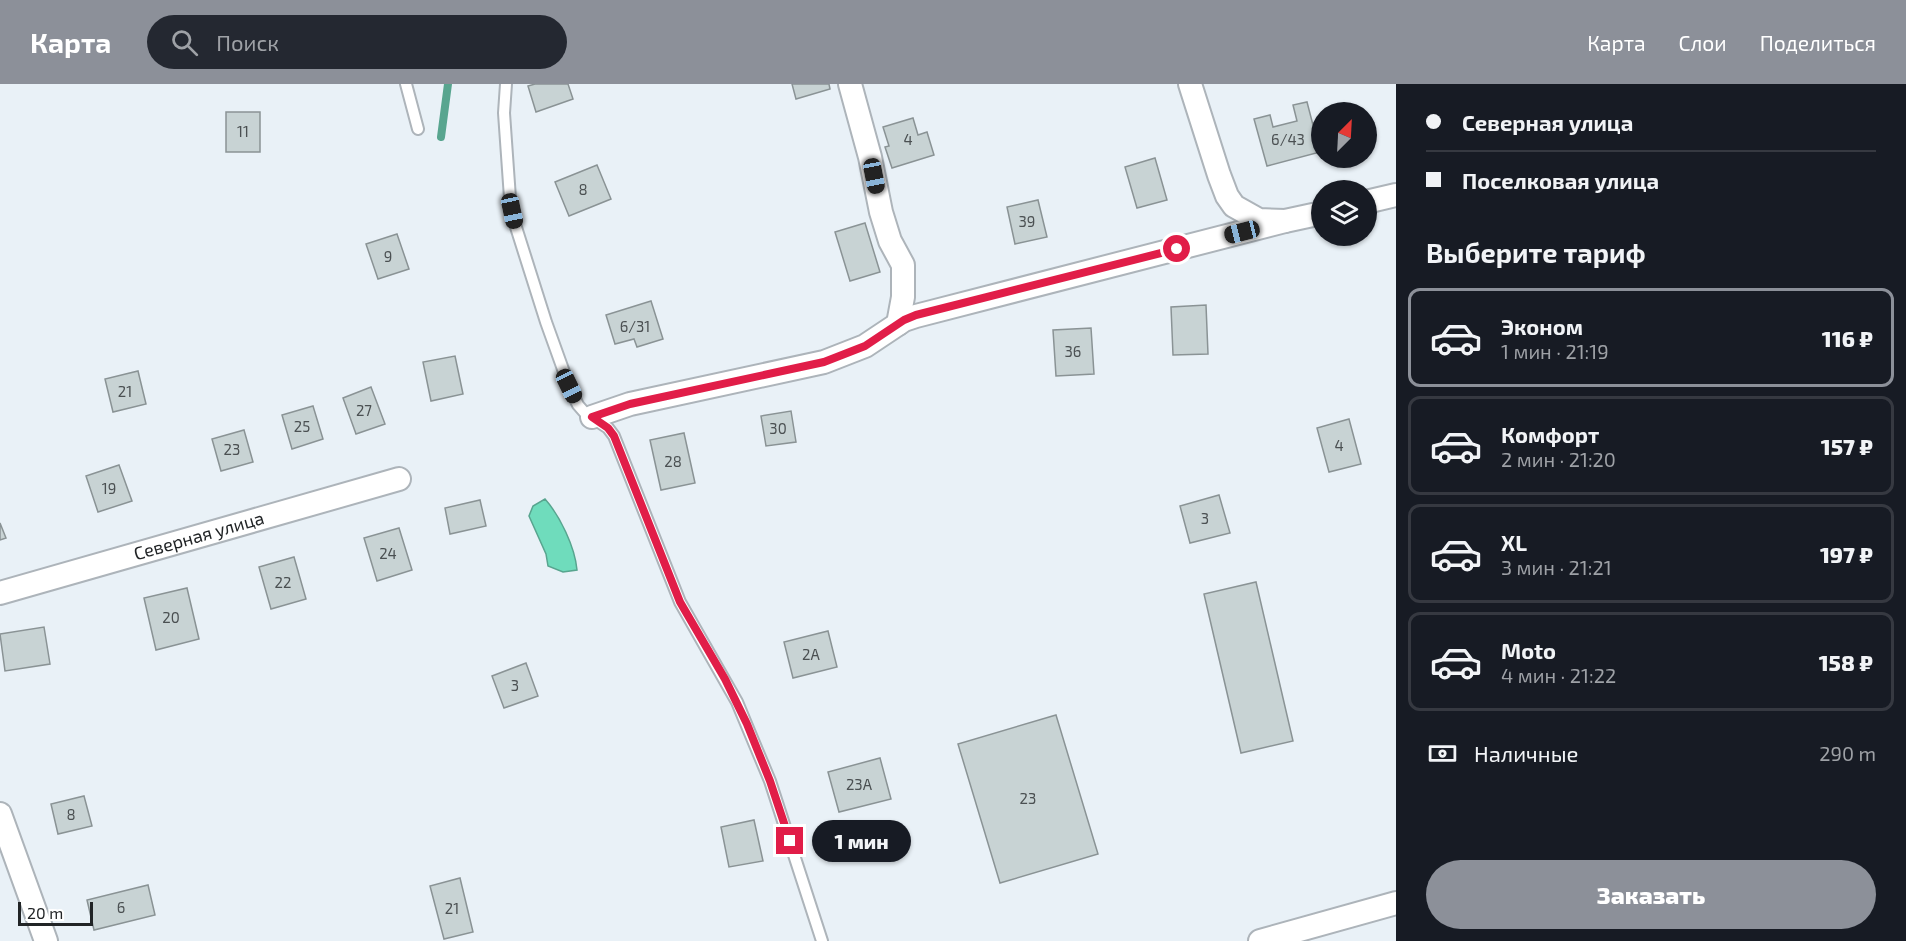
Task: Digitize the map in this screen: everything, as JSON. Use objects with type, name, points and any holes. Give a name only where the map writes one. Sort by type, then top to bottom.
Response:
[{"type":"street","points":[[850,84],[870,157],[881,212],[890,241],[903,265],[903,297],[898,324]]},
{"type":"street","points":[[1190,84],[1227,196],[1234,206],[1259,220],[1285,221]]},
{"type":"street","points":[[1377,199],[1396,195]]},
{"type":"street","points":[[592,417],[630,404],[824,362],[865,346],[916,315],[1311,215]]},
{"type":"street","name":"Северная улица","points":[[0,593],[399,479]]},
{"type":"street","points":[[0,814],[46,941]]},
{"type":"street","points":[[1260,941],[1396,903]]},
{"type":"lane","points":[[406,84],[418,129]]},
{"type":"lane","points":[[506,84],[504,113],[510,198],[515,224],[569,386],[578,405],[608,428],[614,436],[680,602],[725,679],[747,724],[770,781],[822,941]]},
{"type":"shaded area","points":[[545,499],[566,532],[577,570],[563,572],[548,566],[546,554],[529,516],[533,506]]},
{"type":"building","points":[[568,84],[573,99],[536,112],[528,86]]},
{"type":"building","points":[[792,84],[829,84],[830,89],[796,99]]},
{"type":"building","points":[[1307,102],[1311,117],[1311,154],[1267,166],[1254,119],[1270,115],[1273,127],[1297,121],[1293,105]]},
{"type":"building","points":[[226,112],[260,112],[260,152],[226,152]]},
{"type":"building","points":[[913,118],[918,135],[927,132],[934,155],[892,168],[885,147],[889,146],[883,127]]},
{"type":"building","points":[[1155,158],[1167,200],[1137,208],[1125,167]]},
{"type":"building","points":[[597,165],[611,199],[569,216],[555,182]]},
{"type":"building","points":[[1038,200],[1047,237],[1015,244],[1007,207]]},
{"type":"building","points":[[865,223],[880,272],[850,281],[835,232]]},
{"type":"building","points":[[397,234],[409,269],[378,279],[366,244]]},
{"type":"building","points":[[651,301],[663,339],[637,347],[634,339],[615,344],[606,315]]},
{"type":"building","points":[[1206,305],[1208,354],[1173,355],[1171,307]]},
{"type":"building","points":[[1091,328],[1094,374],[1056,376],[1053,330]]},
{"type":"building","points":[[455,356],[463,394],[431,401],[423,362]]},
{"type":"building","points":[[138,371],[146,404],[113,412],[105,379]]},
{"type":"building","points":[[371,387],[385,424],[356,434],[343,398]]},
{"type":"building","points":[[313,406],[323,439],[292,449],[282,415]]},
{"type":"building","points":[[791,411],[796,442],[766,446],[761,416]]},
{"type":"building","points":[[1349,419],[1361,464],[1329,472],[1317,428]]},
{"type":"building","points":[[244,430],[253,462],[221,471],[212,439]]},
{"type":"building","points":[[684,433],[695,483],[661,490],[650,440]]},
{"type":"building","points":[[119,465],[132,501],[98,512],[86,476]]},
{"type":"building","points":[[1219,495],[1230,533],[1190,543],[1180,506]]},
{"type":"building","points":[[480,500],[486,526],[450,534],[445,508]]},
{"type":"building","points":[[0,523],[6,538],[0,540]]},
{"type":"building","points":[[399,528],[412,570],[377,581],[364,538]]},
{"type":"building","points":[[294,557],[306,599],[271,609],[259,567]]},
{"type":"building","points":[[1256,582],[1293,741],[1241,753],[1204,594]]},
{"type":"building","points":[[187,588],[199,639],[156,650],[144,598]]},
{"type":"building","points":[[44,627],[50,664],[5,671],[0,634]]},
{"type":"building","points":[[828,631],[837,667],[793,678],[784,642]]},
{"type":"building","points":[[526,663],[538,696],[504,708],[492,676]]},
{"type":"building","points":[[1056,715],[1098,854],[1000,883],[958,744]]},
{"type":"building","points":[[880,758],[891,799],[839,812],[828,772]]},
{"type":"building","points":[[84,796],[92,826],[58,834],[51,804]]},
{"type":"building","points":[[754,820],[763,861],[729,867],[721,827]]},
{"type":"building","points":[[460,878],[473,932],[444,939],[430,886]]},
{"type":"building","points":[[148,885],[155,915],[94,930],[87,900]]},
{"type":"waterway","points":[[441,137],[448,84]]},
{"type":"route","points":[[790,841],[770,781],[747,724],[725,679],[680,602],[614,436],[608,428],[592,417],[630,404],[824,362],[865,346],[904,320],[916,315],[1177,249]]}]
